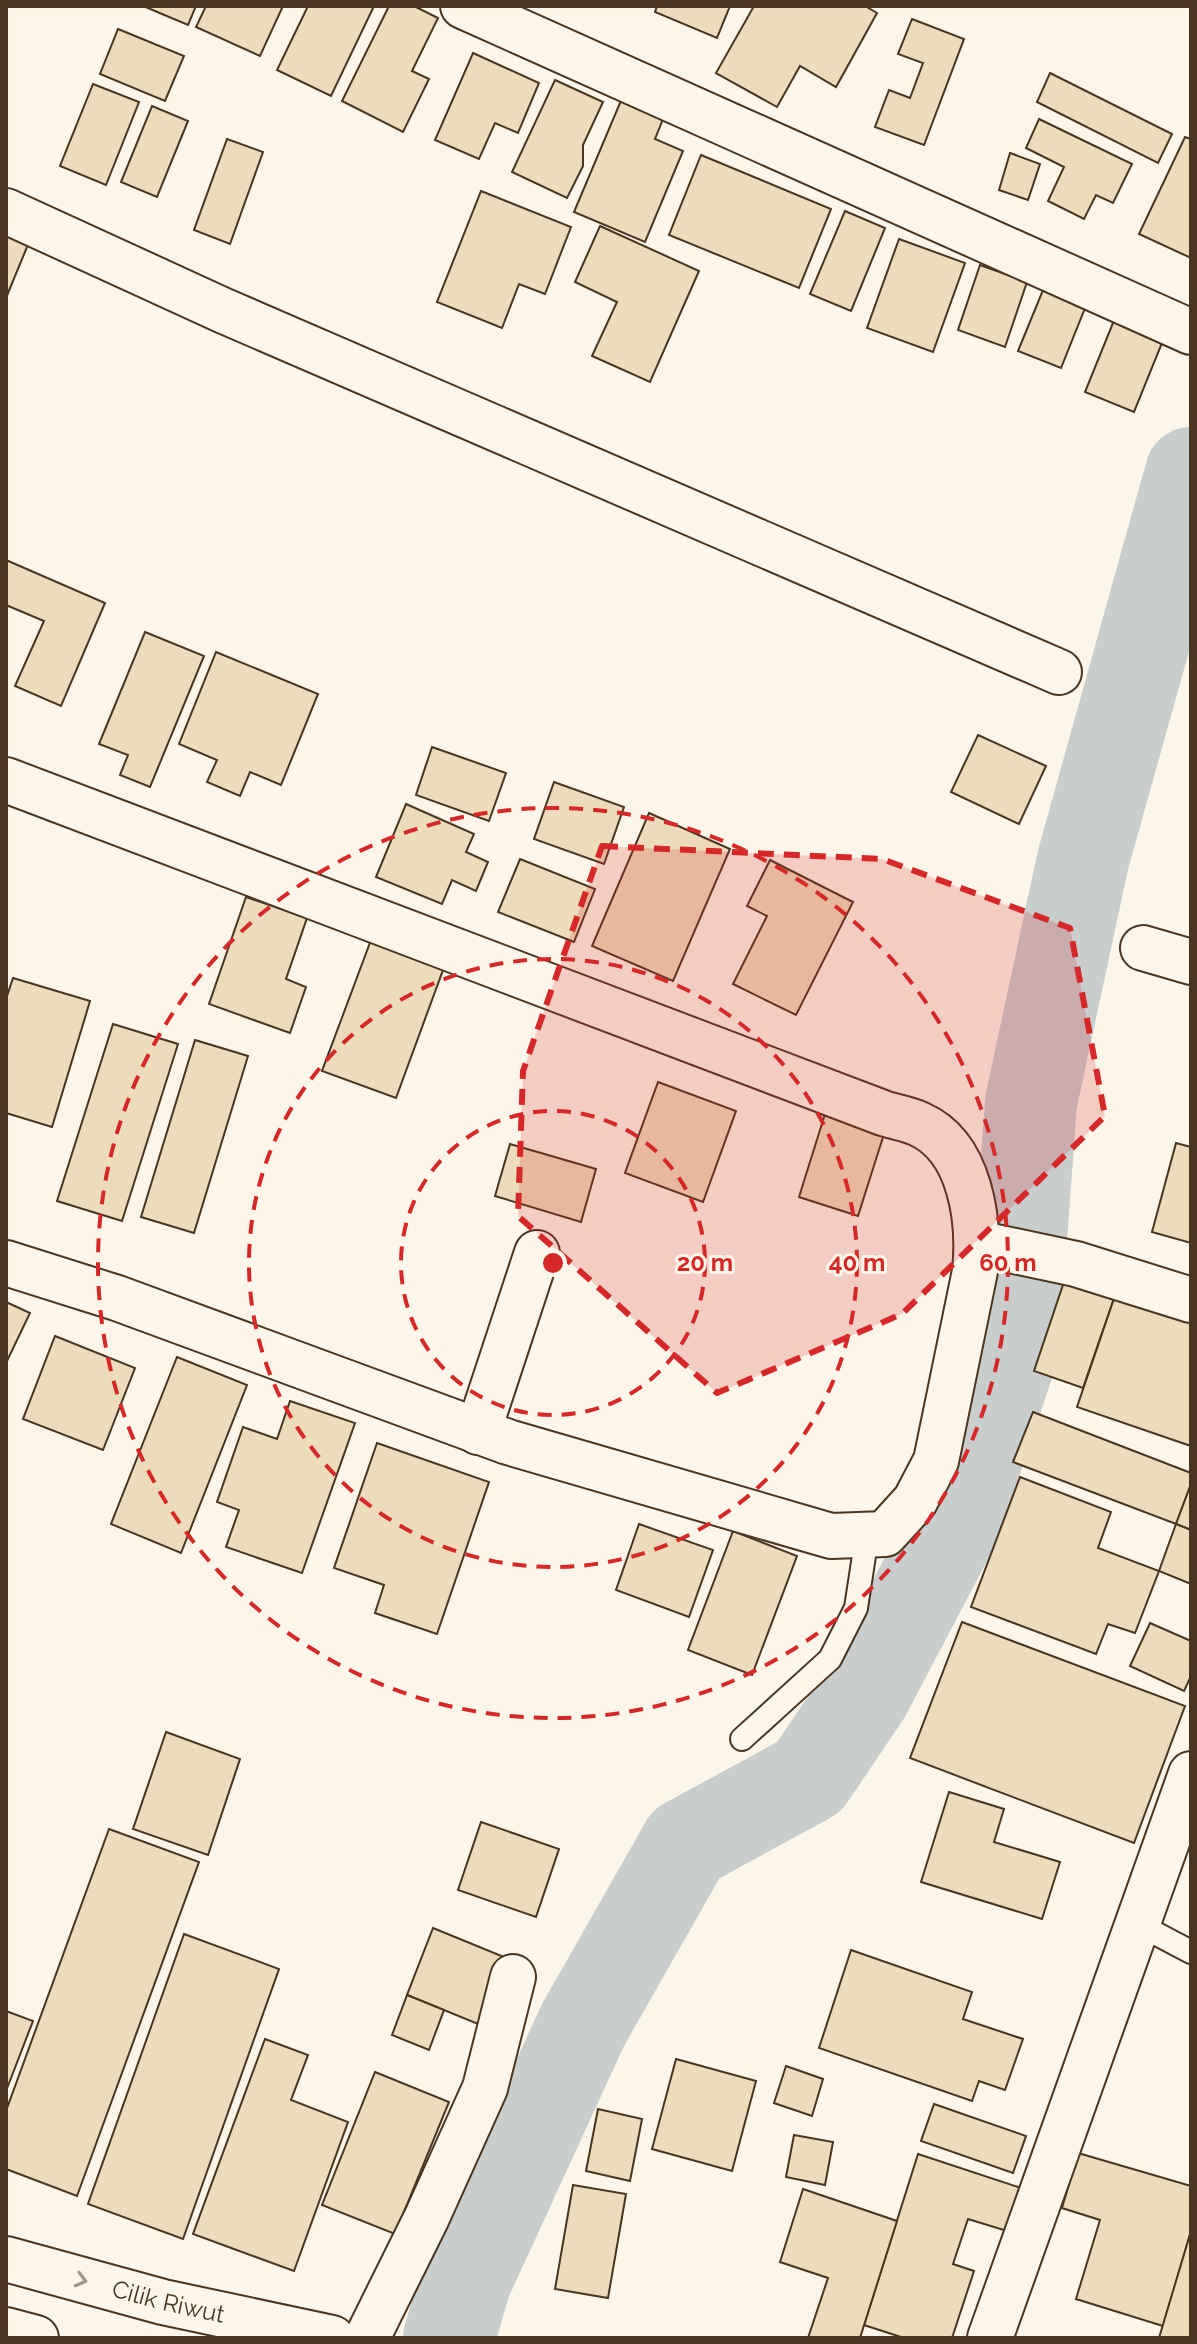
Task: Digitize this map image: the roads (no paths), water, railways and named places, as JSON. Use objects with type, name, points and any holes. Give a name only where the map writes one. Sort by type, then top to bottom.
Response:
[{"type":"street","points":[[463,6],[1191,332]]},
{"type":"street","points":[[6,211],[222,310],[1059,672]]},
{"type":"street","points":[[6,780],[853,1102],[921,1125],[948,1148],[969,1185],[989,1246],[975,1271],[936,1461],[915,1501],[885,1534],[867,1536],[831,1536],[478,1432],[117,1298],[6,1263]]},
{"type":"street","points":[[1143,948],[1191,962]]},
{"type":"street","points":[[989,1246],[1076,1264],[1191,1300]]},
{"type":"street","points":[[478,1432],[537,1253]]},
{"type":"street","points":[[990,2338],[1136,1923],[1178,1846],[1191,1774]]},
{"type":"street","points":[[367,2338],[427,2217],[485,2088],[513,1977]]},
{"type":"street","name":"Cilik Riwut","points":[[6,2259],[163,2302],[332,2338]]},
{"type":"street","points":[[6,2330],[36,2338]]},
{"type":"lane","points":[[742,1739],[830,1659],[856,1608],[867,1536]]},
{"type":"lane","points":[[1136,1923],[1191,1952]]},
{"type":"waterway","points":[[449,2338],[465,2282],[583,2025],[686,1844],[809,1777],[865,1694],[955,1523],[1013,1350],[1031,1102],[1083,860],[1191,473]]}]
